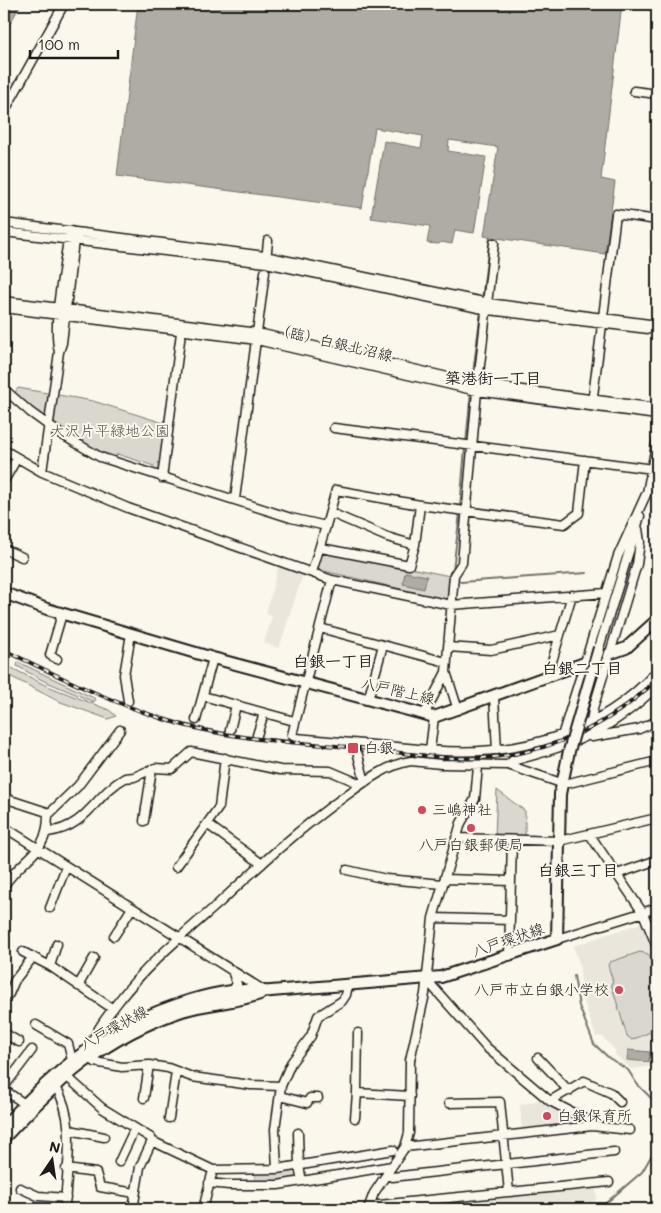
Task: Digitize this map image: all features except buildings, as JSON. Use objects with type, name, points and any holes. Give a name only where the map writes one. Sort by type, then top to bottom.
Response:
[{"type":"main road","name":"八戸階上線","points":[[4,593],[62,614],[213,658],[429,716],[458,710],[626,648],[657,620]]},
{"type":"main road","name":"八戸環状線","points":[[5,1133],[55,1085],[72,1060],[158,1020],[202,1005],[266,992],[426,979],[461,972],[557,939],[561,783],[599,648]]},
{"type":"main road","name":"八戸環状線","points":[[5,1133],[24,1104],[123,1027],[158,1011],[205,996],[245,990],[266,992]]},
{"type":"street","points":[[4,112],[64,4]]},
{"type":"street","points":[[634,91],[657,94]]},
{"type":"street","points":[[592,402],[616,214],[657,220]]},
{"type":"street","points":[[4,223],[265,256],[488,306]]},
{"type":"street","points":[[42,472],[59,352],[62,343],[62,312],[72,231]]},
{"type":"street","points":[[4,232],[266,263],[488,306],[657,325]]},
{"type":"street","points":[[267,252],[268,241]]},
{"type":"street","points":[[458,710],[446,672],[446,662],[454,575],[462,563],[472,445],[494,243]]},
{"type":"street","points":[[236,499],[265,272]]},
{"type":"street","name":"（臨）白銀北沼線","points":[[4,301],[62,312]]},
{"type":"street","name":"（臨）白銀北沼線","points":[[4,308],[62,312],[257,336],[478,388],[657,408]]},
{"type":"street","points":[[603,320],[657,330]]},
{"type":"street","points":[[162,478],[181,326]]},
{"type":"street","points":[[4,389],[30,412],[84,449],[162,478],[236,499],[291,518],[326,526]]},
{"type":"street","name":"（臨）白銀北沼線","points":[[592,402],[657,415]]},
{"type":"street","points":[[334,428],[653,469]]},
{"type":"street","points":[[599,648],[648,490],[657,440]]},
{"type":"street","points":[[4,450],[42,472],[128,508],[332,580],[451,605],[606,593]]},
{"type":"street","points":[[4,481],[17,458]]},
{"type":"street","points":[[312,572],[321,548],[336,490],[420,505],[564,524],[580,513],[585,460]]},
{"type":"street","points":[[562,736],[618,556],[648,490]]},
{"type":"street","points":[[321,548],[409,565],[415,545],[420,505]]},
{"type":"street","points":[[331,513],[386,537],[415,545]]},
{"type":"street","points":[[591,722],[608,655],[636,564],[640,542],[637,526]]},
{"type":"street","points":[[4,549],[22,557]]},
{"type":"street","points":[[332,580],[291,733],[296,738],[454,752],[497,750],[562,736],[591,722],[640,688],[657,671]]},
{"type":"street","points":[[547,678],[572,595]]},
{"type":"street","points":[[57,659],[50,655],[62,614]]},
{"type":"street","points":[[320,628],[446,662]]},
{"type":"street","points":[[128,701],[124,675],[132,634]]},
{"type":"street","points":[[448,647],[490,650],[560,634]]},
{"type":"street","points":[[368,700],[383,645]]},
{"type":"street","points":[[196,720],[213,658]]},
{"type":"street","points":[[428,762],[430,750],[429,716],[446,672]]},
{"type":"street","points":[[586,739],[622,716],[657,686]]},
{"type":"street","points":[[203,696],[294,721]]},
{"type":"street","points":[[494,697],[497,750]]},
{"type":"street","points":[[230,730],[236,705]]},
{"type":"street","points":[[257,735],[264,713]]},
{"type":"street","points":[[508,765],[512,761],[586,739],[639,729],[657,721]]},
{"type":"street","points":[[4,886],[38,850],[48,832],[48,815],[78,786],[120,730]]},
{"type":"street","points":[[48,832],[64,830],[77,823],[120,780],[152,769],[172,769],[191,752],[280,770],[330,771],[363,783]]},
{"type":"street","points":[[358,755],[363,783]]},
{"type":"street","points":[[176,867],[219,807],[225,758]]},
{"type":"street","points":[[281,1086],[242,1084],[192,1077],[149,1066],[122,1067],[95,1062],[90,1052],[94,1036],[113,1009],[133,985],[181,938],[308,822],[363,783],[402,762],[478,766],[508,765],[561,783],[657,761]]},
{"type":"street","points":[[369,1208],[386,1175],[405,1147],[410,1118],[410,1060],[426,979],[433,918],[461,823],[475,799],[478,766]]},
{"type":"street","points":[[144,821],[152,769]]},
{"type":"street","points":[[4,798],[50,813]]},
{"type":"street","points":[[456,838],[559,841],[657,818]]},
{"type":"street","points":[[207,824],[262,864]]},
{"type":"street","points":[[4,828],[266,992]]},
{"type":"street","points":[[590,834],[643,913],[657,947]]},
{"type":"street","points":[[509,956],[512,840]]},
{"type":"street","points":[[617,874],[657,860]]},
{"type":"street","points":[[50,908],[66,867]]},
{"type":"street","points":[[347,870],[386,879],[510,881]]},
{"type":"street","points":[[114,936],[132,908]]},
{"type":"street","points":[[557,939],[657,908]]},
{"type":"street","points":[[433,918],[510,920]]},
{"type":"street","points":[[50,966],[57,944]]},
{"type":"street","points":[[23,952],[50,966],[113,1009]]},
{"type":"street","points":[[9,994],[16,980],[33,957]]},
{"type":"street","points":[[78,986],[94,958]]},
{"type":"street","points":[[232,970],[237,980],[236,988],[232,991]]},
{"type":"street","points":[[426,979],[486,1047],[550,1101],[587,1120],[592,1126]]},
{"type":"street","points":[[277,1169],[275,1129],[281,1086],[290,1063],[311,1036],[318,1016],[342,1001],[346,995],[348,985]]},
{"type":"street","points":[[36,1025],[68,1044],[72,1060]]},
{"type":"street","points":[[4,1033],[19,1042]]},
{"type":"street","points":[[355,1118],[358,1033]]},
{"type":"street","points":[[24,1104],[4,1088],[32,1050]]},
{"type":"street","points":[[538,1058],[569,1091]]},
{"type":"street","points":[[144,1098],[149,1066]]},
{"type":"street","points":[[63,1072],[102,1108],[152,1141],[213,1170],[277,1169],[393,1150]]},
{"type":"street","points":[[169,1118],[176,1072]]},
{"type":"street","points":[[550,1101],[584,1081],[611,1092],[620,1102]]},
{"type":"street","points":[[55,1085],[67,1113],[70,1130],[66,1169],[65,1209]]},
{"type":"street","points":[[357,1093],[410,1096]]},
{"type":"street","points":[[280,1096],[307,1103],[310,1098],[318,1098]]},
{"type":"street","points":[[448,1103],[500,1102],[509,1192]]},
{"type":"street","points":[[405,1147],[592,1126],[630,1130]]},
{"type":"street","points":[[119,1162],[134,1128]]},
{"type":"street","points":[[70,1130],[104,1137]]},
{"type":"street","points":[[298,1133],[299,1166],[302,1181]]},
{"type":"street","points":[[133,1209],[140,1167],[152,1141]]},
{"type":"street","points":[[386,1175],[392,1176],[614,1152]]},
{"type":"street","points":[[209,1183],[278,1185],[392,1166]]},
{"type":"street","points":[[66,1169],[96,1174],[100,1186],[135,1193]]},
{"type":"street","points":[[203,1209],[213,1170]]},
{"type":"street","points":[[369,1208],[609,1182]]},
{"type":"street","points":[[20,1188],[38,1196],[66,1198]]},
{"type":"shaded area","points":[[4,4],[21,4],[4,34]]},
{"type":"shaded area","points":[[138,4],[622,4],[601,179],[615,182],[605,254],[484,236],[498,147],[449,140],[448,151],[486,157],[474,233],[455,230],[452,244],[441,242],[439,244],[427,243],[430,226],[371,218],[384,141],[421,148],[423,136],[375,128],[362,208],[117,176]]},
{"type":"shaded area","points":[[278,567],[303,574],[279,648],[264,643],[272,616],[266,614]]},
{"type":"shaded area","points":[[405,572],[427,576],[424,589],[403,584]]},
{"type":"shaded area","name":"八戸市立白銀小学校","points":[[644,922],[657,952],[657,1055],[653,1055],[653,1066],[631,1069],[615,1055],[615,1050],[602,1036],[596,1037],[583,999],[579,963],[573,946]]},
{"type":"shaded area","points":[[628,1050],[650,1052],[649,1062],[627,1060]]},
{"type":"shaded area","name":"白銀保育所","points":[[544,1099],[584,1120],[585,1125],[522,1132],[520,1105]]},
{"type":"shaded area","points":[[595,1183],[597,1198],[587,1209],[368,1209]]},
{"type":"green space","name":"大沢片平緑地公園","points":[[18,388],[93,401],[167,424],[160,468],[117,454],[115,460],[72,437],[20,401],[14,394]]},
{"type":"green space","points":[[322,550],[450,576],[447,598],[444,599],[316,569]]},
{"type":"green space","points":[[18,662],[96,699],[94,702],[42,680],[17,666]]},
{"type":"green space","points":[[4,664],[45,685],[109,710],[116,716],[108,719],[58,701],[4,673]]},
{"type":"green space","points":[[497,790],[525,811],[525,838],[495,837]]},
{"type":"green space","points":[[640,952],[648,954],[657,966],[657,1029],[632,1040],[627,1036],[611,983],[613,982],[608,965],[610,962]]},
{"type":"green space","points":[[297,1170],[296,1179],[255,1182],[255,1171]]},
{"type":"waterway","points":[[482,299],[490,237]]},
{"type":"waterway","points":[[472,381],[481,311]]},
{"type":"waterway","points":[[466,443],[471,391]]},
{"type":"waterway","points":[[460,508],[465,448]]},
{"type":"waterway","points":[[453,570],[460,513]]},
{"type":"waterway","points":[[456,578],[461,582],[587,573]]},
{"type":"waterway","points":[[574,976],[579,1006],[594,1044],[609,1058],[628,1070],[637,1084],[652,1099],[657,1110]]},
{"type":"waterway","points":[[599,1209],[642,1172],[657,1146]]},
{"type":"railway","points":[[4,650],[102,696],[186,726],[256,739],[457,758],[516,754],[561,741],[582,732],[622,709],[657,679]]},
{"type":"place","name":"白銀","points":[[353,748]]},
{"type":"place","name":"三嶋神社","points":[[422,810]]},
{"type":"place","name":"八戸白銀郵便局","points":[[471,828]]},
{"type":"place","name":"八戸市立白銀小学校","points":[[619,990]]},
{"type":"place","name":"白銀保育所","points":[[547,1116]]},
{"type":"district","name":"築港街一丁目","points":[[493,378]]},
{"type":"district","name":"白銀一丁目","points":[[333,661]]},
{"type":"district","name":"白銀二丁目","points":[[582,668]]},
{"type":"district","name":"白銀三丁目","points":[[578,870]]}]
